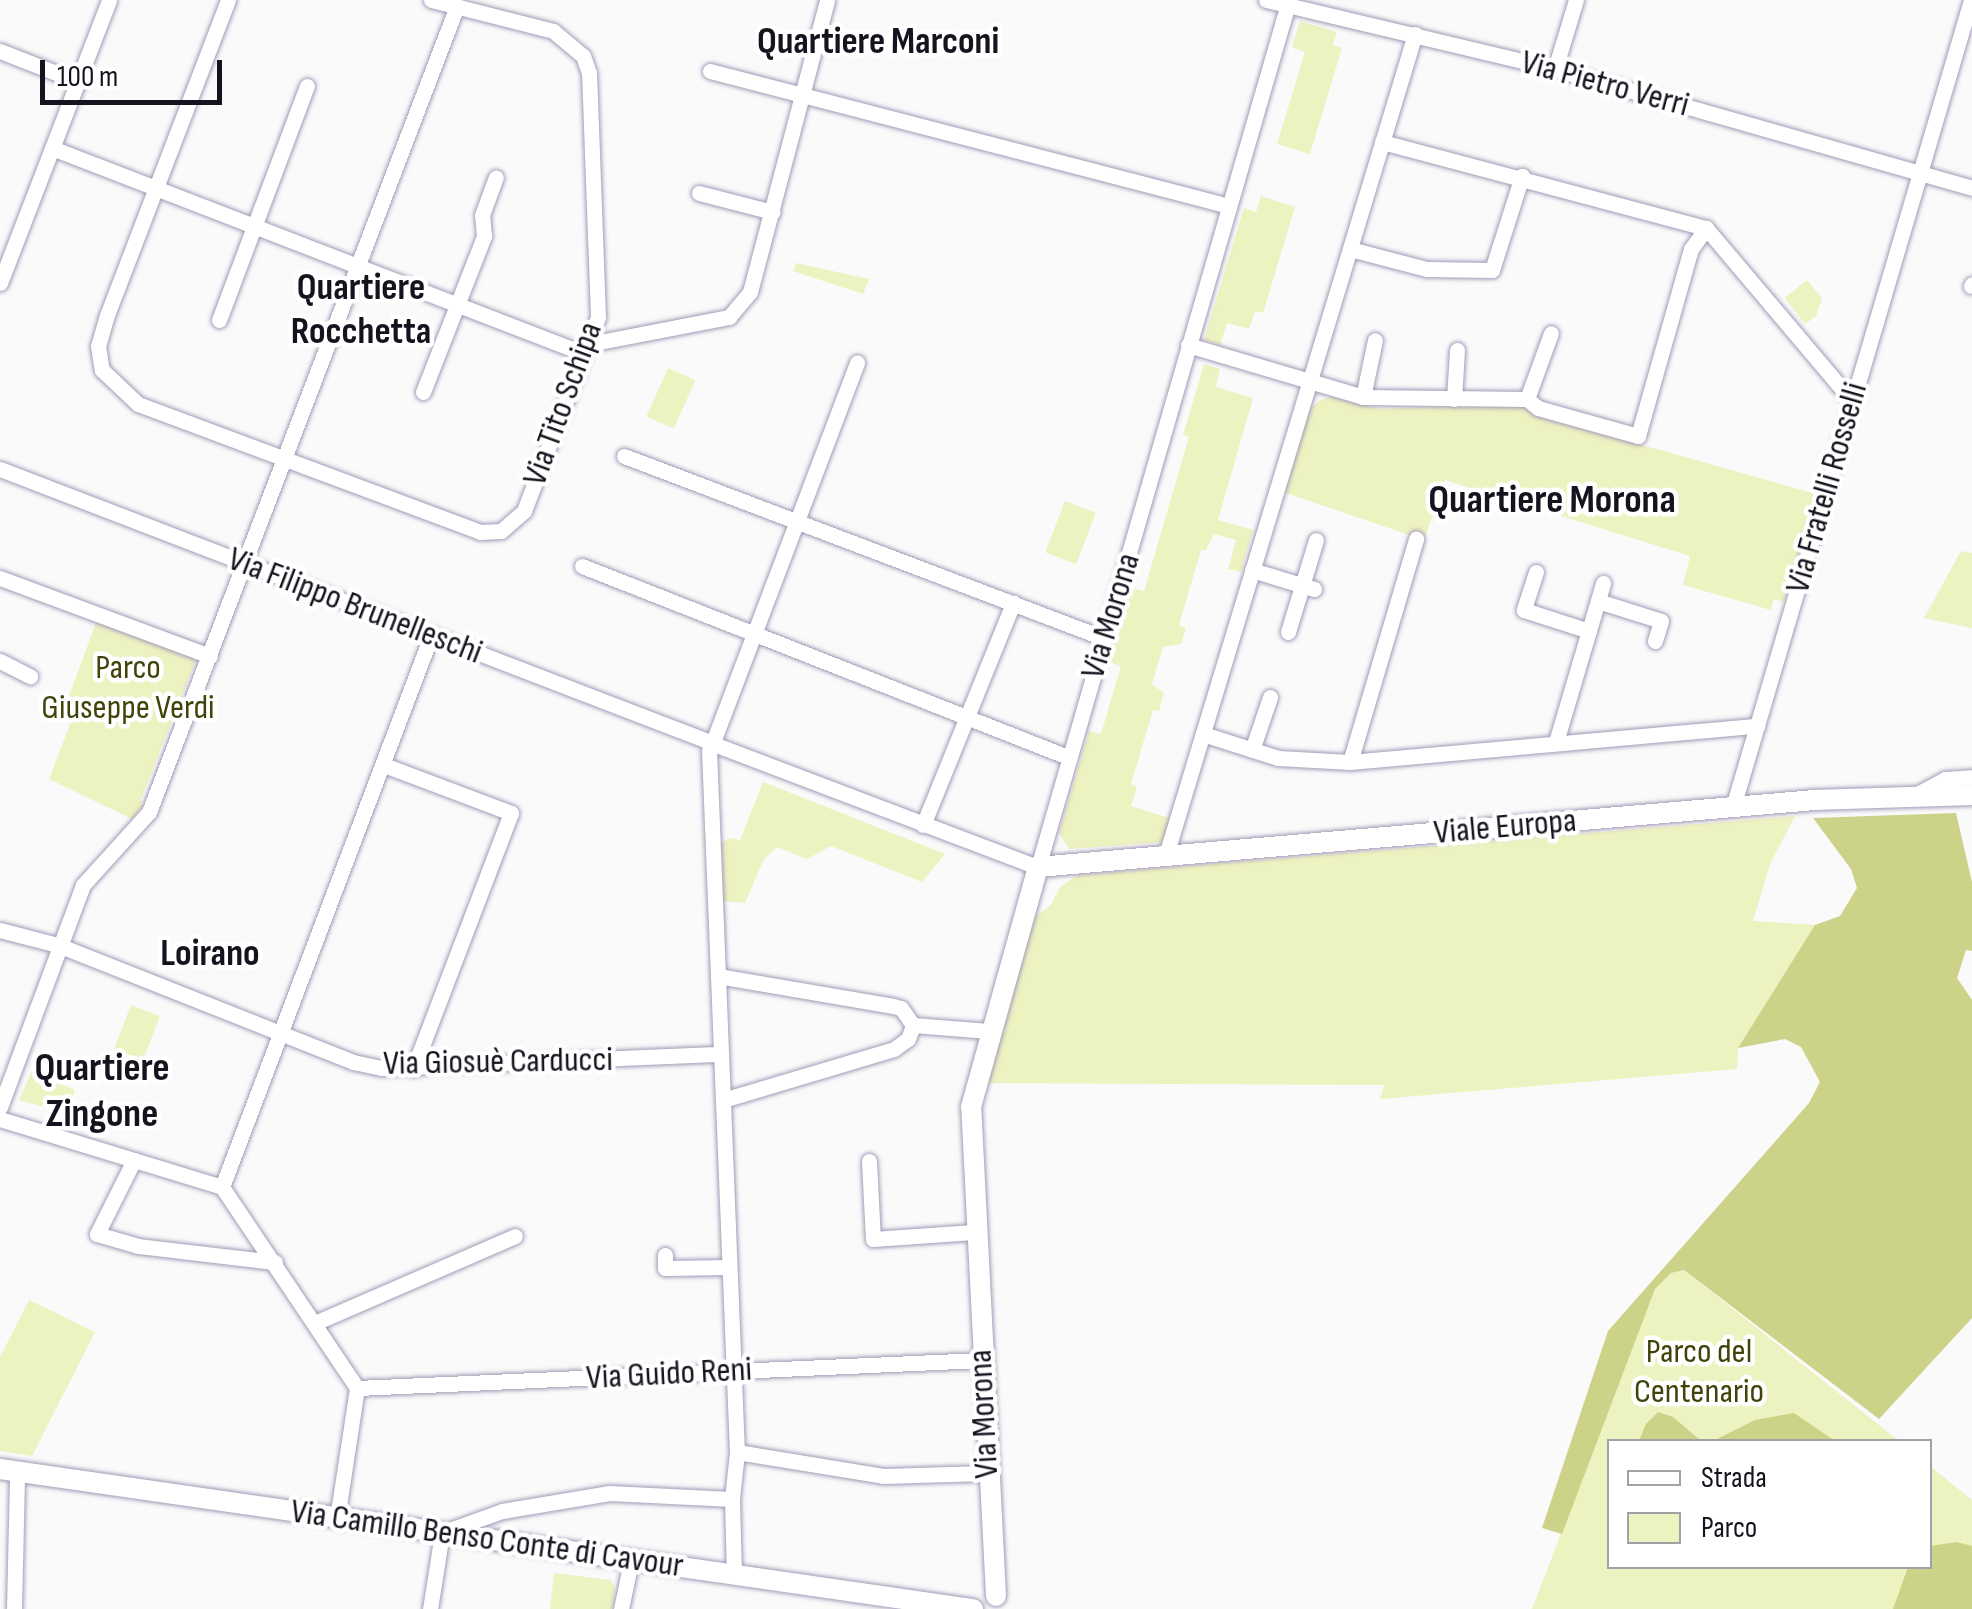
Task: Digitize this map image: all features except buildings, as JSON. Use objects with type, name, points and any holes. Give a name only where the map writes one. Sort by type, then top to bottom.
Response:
[{"type":"main road","name":"Viale Europa","points":[[1038,866],[1733,807],[1972,795]]},
{"type":"main road","name":"Via Morona","points":[[998,1605],[986,1473],[970,1106],[1038,866]]},
{"type":"main road","name":"Via Camillo Benso Conte di Cavour","points":[[9,1470],[734,1574],[874,1602],[974,1609]]},
{"type":"street","points":[[0,283],[109,0]]},
{"type":"street","points":[[158,189],[228,0]]},
{"type":"street","name":"Via Tito Schipa","points":[[158,189],[106,315],[98,346],[102,370],[138,404],[480,532],[501,531],[524,511],[598,317],[590,73],[582,56],[553,31],[431,0]]},
{"type":"street","points":[[52,148],[458,305],[587,349],[729,318],[750,292],[827,0]]},
{"type":"street","name":"Via Pietro Verri","points":[[1266,0],[1555,70],[1920,170]]},
{"type":"street","points":[[1555,70],[1576,0]]},
{"type":"street","name":"Via Fratelli Rosselli","points":[[1733,807],[1971,0]]},
{"type":"street","name":"Via Morona","points":[[1038,866],[1288,3]]},
{"type":"street","points":[[0,1108],[83,886],[149,812],[247,564],[457,6]]},
{"type":"street","points":[[1166,855],[1415,34]]},
{"type":"street","points":[[0,51],[79,82]]},
{"type":"street","points":[[710,71],[1229,206]]},
{"type":"street","points":[[219,320],[307,86]]},
{"type":"street","points":[[1382,142],[1522,176],[1706,228],[1852,402]]},
{"type":"street","points":[[1920,170],[1972,188]]},
{"type":"street","points":[[1350,249],[1427,269],[1492,270],[1522,176]]},
{"type":"street","points":[[424,392],[484,236],[482,215],[496,177]]},
{"type":"street","points":[[699,193],[773,212]]},
{"type":"street","points":[[1188,345],[1363,398],[1527,399],[1538,408],[1638,436],[1691,249],[1706,228]]},
{"type":"street","points":[[1527,399],[1551,333]]},
{"type":"street","points":[[1363,398],[1375,340]]},
{"type":"street","points":[[1454,399],[1457,350]]},
{"type":"street","points":[[734,1574],[732,1499],[737,1452],[712,745],[857,362]]},
{"type":"street","points":[[624,456],[1104,638]]},
{"type":"street","name":"Via Filippo Brunelleschi","points":[[0,468],[247,564],[428,643],[1038,866]]},
{"type":"street","points":[[1350,762],[1416,538]]},
{"type":"street","points":[[1288,632],[1308,587],[1316,540]]},
{"type":"street","points":[[582,566],[1068,757]]},
{"type":"street","points":[[1252,570],[1308,587]]},
{"type":"street","points":[[1536,572],[1524,610],[1589,631]]},
{"type":"street","points":[[0,578],[210,656]]},
{"type":"street","points":[[1556,742],[1603,583]]},
{"type":"street","points":[[1598,602],[1661,621],[1655,641]]},
{"type":"street","points":[[923,825],[1012,604]]},
{"type":"street","points":[[222,1187],[428,643]]},
{"type":"street","points":[[0,660],[30,676]]},
{"type":"street","points":[[1252,750],[1270,696]]},
{"type":"street","points":[[1203,734],[1278,758],[1350,762],[1757,726]]},
{"type":"street","points":[[384,765],[511,813],[412,1069]]},
{"type":"street","points":[[1913,796],[1945,779],[1972,776]]},
{"type":"street","name":"Via Giosuè Carducci","points":[[0,930],[58,945],[353,1062],[412,1069],[721,1054]]},
{"type":"street","points":[[718,976],[893,1006],[911,1018],[913,1024],[908,1039],[894,1049],[722,1100]]},
{"type":"street","points":[[913,1024],[989,1031]]},
{"type":"street","points":[[0,1119],[222,1187],[358,1388],[337,1518]]},
{"type":"street","points":[[134,1160],[97,1234],[138,1246],[276,1262]]},
{"type":"street","points":[[869,1160],[873,1239],[974,1232]]},
{"type":"street","points":[[315,1323],[515,1236]]},
{"type":"street","points":[[665,1255],[665,1268],[730,1267]]},
{"type":"street","name":"Via Guido Reni","points":[[358,1388],[981,1360]]},
{"type":"street","points":[[737,1452],[883,1476],[986,1473]]},
{"type":"street","points":[[9,1470],[14,1609]]},
{"type":"street","points":[[430,1609],[442,1532],[502,1511],[609,1493],[732,1499]]},
{"type":"street","points":[[621,1609],[630,1561]]},
{"type":"green space","points":[[1300,21],[1337,32],[1333,45],[1342,48],[1310,154],[1277,144],[1305,52],[1292,47]]},
{"type":"green space","points":[[1261,196],[1295,207],[1263,313],[1255,311],[1249,329],[1227,323],[1220,345],[1204,340],[1244,208],[1256,212]]},
{"type":"green space","points":[[796,263],[869,279],[863,294],[793,271]]},
{"type":"green space","points":[[1807,280],[1822,298],[1816,316],[1805,324],[1785,298]]},
{"type":"green space","points":[[1204,364],[1220,369],[1216,387],[1253,398],[1218,520],[1253,530],[1241,572],[1228,569],[1236,540],[1214,534],[1206,550],[1201,550],[1179,625],[1186,628],[1181,644],[1163,647],[1152,684],[1164,693],[1159,711],[1153,710],[1131,784],[1137,787],[1131,806],[1172,819],[1165,842],[1069,849],[1059,833],[1089,731],[1101,734],[1121,666],[1109,662],[1130,588],[1144,591],[1189,437],[1183,435]]},
{"type":"green space","points":[[668,368],[695,380],[674,429],[646,416]]},
{"type":"green space","points":[[1332,397],[1380,409],[1521,403],[1539,416],[1816,494],[1784,602],[1774,599],[1771,610],[1683,585],[1690,556],[1445,480],[1424,540],[1283,492],[1307,412],[1320,400]]},
{"type":"green space","points":[[1065,501],[1096,513],[1076,564],[1045,552]]},
{"type":"green space","points":[[1961,551],[1972,553],[1972,628],[1924,618]]},
{"type":"green space","name":"Parco Giuseppe Verdi","points":[[97,620],[190,654],[195,662],[141,799],[142,806],[132,819],[49,779],[79,701],[69,696]]},
{"type":"green space","points":[[763,782],[945,854],[922,882],[831,846],[807,859],[777,847],[764,859],[745,903],[721,901],[718,844],[730,838],[740,840]]},
{"type":"green space","points":[[1956,813],[1972,882],[1972,951],[1966,950],[1957,978],[1972,1000],[1972,1318],[1879,1419],[1684,1270],[1671,1273],[1655,1289],[1562,1534],[1542,1528],[1608,1331],[1809,1103],[1820,1082],[1801,1047],[1785,1039],[1738,1048],[1815,925],[1840,916],[1857,888],[1851,869],[1813,818]]},
{"type":"green space","points":[[1795,816],[1770,864],[1753,921],[1815,925],[1738,1048],[1737,1069],[1380,1099],[1384,1085],[987,1083],[1034,917],[1051,905],[1060,887],[1078,875]]},
{"type":"green space","points":[[131,1005],[160,1016],[143,1060],[114,1049]]},
{"type":"green space","points":[[32,1071],[75,1090],[65,1113],[19,1100]]},
{"type":"green space","name":"Parco del Centenario","points":[[1684,1270],[1896,1439],[1607,1439],[1607,1569],[1932,1569],[1932,1468],[1972,1500],[1972,1609],[1532,1609],[1655,1289],[1671,1273]]},
{"type":"green space","points":[[29,1300],[95,1332],[32,1456],[0,1451],[0,1357]]},
{"type":"green space","points":[[1658,1412],[1673,1417],[1699,1439],[1640,1439],[1646,1424]]},
{"type":"green space","points":[[1794,1413],[1832,1439],[1717,1439],[1755,1420]]},
{"type":"green space","points":[[1957,1542],[1972,1546],[1972,1609],[1893,1609],[1907,1569],[1932,1569],[1932,1546]]},
{"type":"green space","points":[[554,1573],[610,1580],[615,1587],[613,1609],[550,1609]]},
{"type":"district","name":"Quartiere Marconi","points":[[878,42]]},
{"type":"district","name":"Quartiere Rocchetta","points":[[361,310]]},
{"type":"district","name":"Quartiere Morona","points":[[1552,500]]},
{"type":"district","name":"Loirano","points":[[210,954]]},
{"type":"district","name":"Quartiere Zingone","points":[[102,1091]]}]
